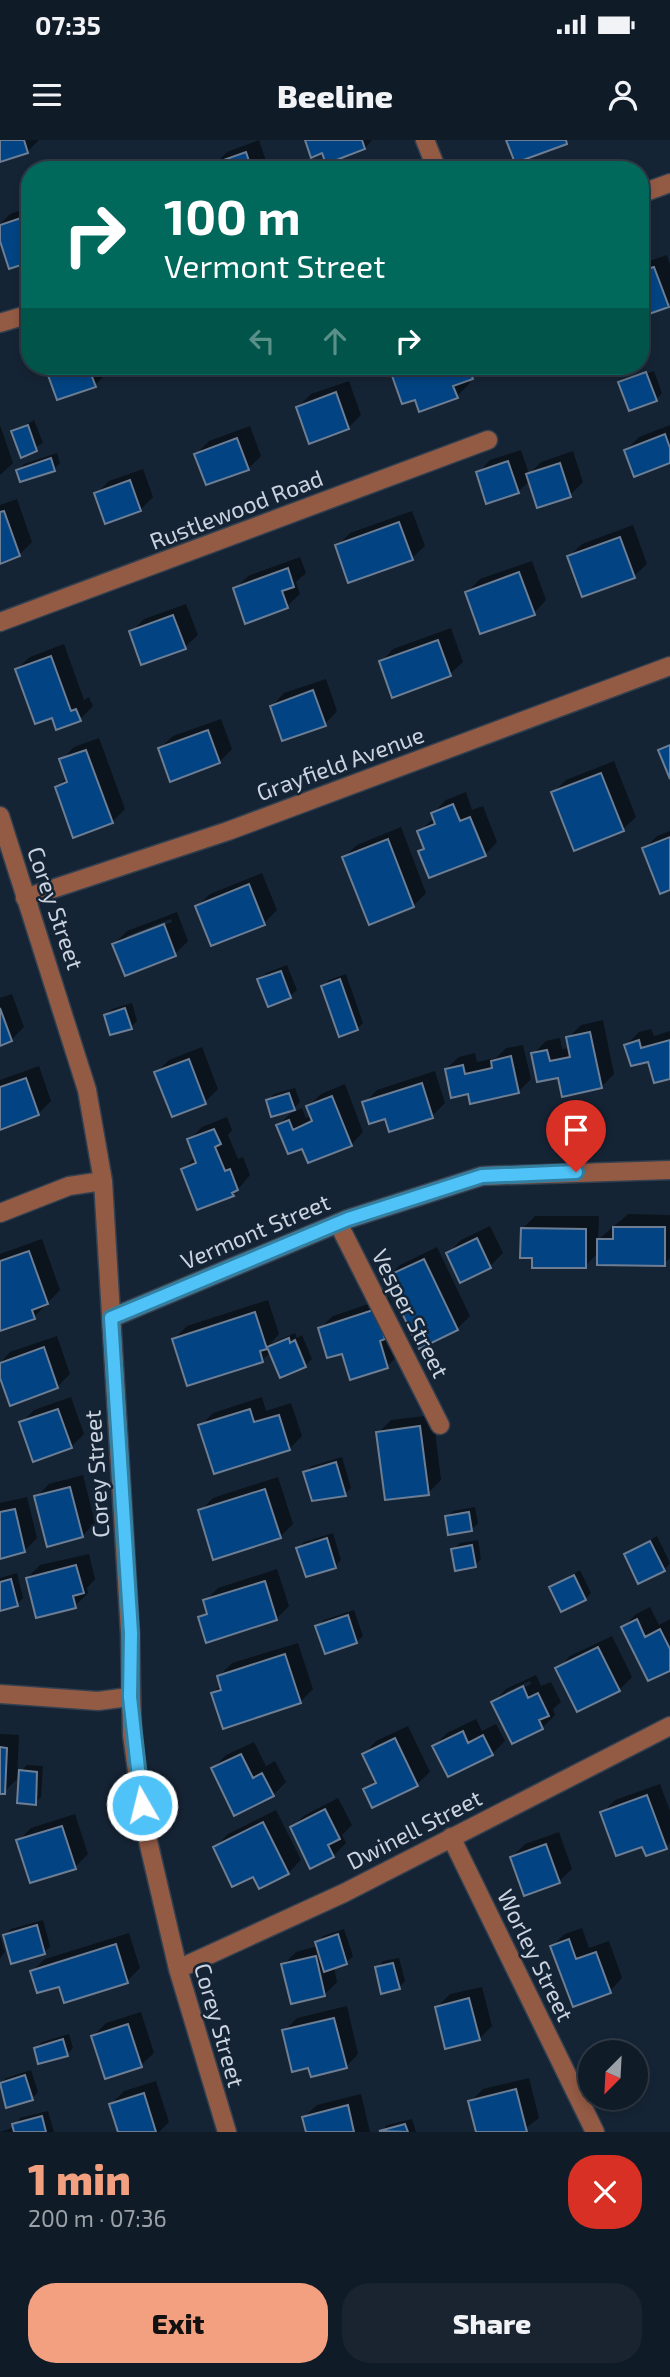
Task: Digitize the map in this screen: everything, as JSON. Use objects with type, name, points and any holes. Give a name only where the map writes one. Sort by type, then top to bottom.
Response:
[{"type":"street","points":[[425,140],[433,161]]},
{"type":"street","points":[[649,191],[670,183]]},
{"type":"street","points":[[0,323],[21,317]]},
{"type":"street","name":"Rustlewood Road","points":[[0,622],[488,440]]},
{"type":"street","name":"Grayfield Avenue","points":[[25,898],[228,831],[670,666]]},
{"type":"street","name":"Corey Street","points":[[0,816],[57,988],[87,1090],[103,1181],[131,1633],[130,1697],[145,1828],[178,1969],[227,2132]]},
{"type":"street","name":"Vermont Street","points":[[111,1318],[338,1223],[482,1176],[670,1170]]},
{"type":"street","points":[[0,1213],[69,1186],[103,1181]]},
{"type":"street","name":"Vesper Street","points":[[338,1223],[440,1425]]},
{"type":"street","points":[[0,1694],[98,1701],[130,1697]]},
{"type":"street","name":"Dwinell Street","points":[[178,1969],[344,1893],[670,1726]]},
{"type":"street","name":"Worley Street","points":[[451,1837],[595,2132]]},
{"type":"building","points":[[0,140],[24,140],[28,153],[0,162]]},
{"type":"building","points":[[305,140],[362,140],[365,149],[334,161],[325,161],[322,153],[311,158]]},
{"type":"building","points":[[506,140],[566,140],[567,144],[514,161]]},
{"type":"building","points":[[246,152],[249,161],[220,161]]},
{"type":"building","points":[[21,218],[21,265],[9,269],[0,241],[0,225]]},
{"type":"building","points":[[654,267],[669,307],[649,314],[649,268]]},
{"type":"building","points":[[48,375],[91,375],[96,387],[57,400]]},
{"type":"building","points":[[392,375],[471,375],[473,379],[453,386],[458,398],[419,412],[415,400],[402,404]]},
{"type":"building","points":[[638,375],[647,375],[657,401],[629,411],[618,382]]},
{"type":"building","points":[[336,392],[349,429],[309,444],[296,407]]},
{"type":"building","points":[[28,425],[37,451],[21,458],[11,431]]},
{"type":"building","points":[[665,434],[670,448],[670,463],[634,477],[624,450]]},
{"type":"building","points":[[237,438],[249,470],[206,485],[194,454]]},
{"type":"building","points":[[51,458],[55,471],[20,482],[16,470]]},
{"type":"building","points":[[508,461],[519,493],[486,504],[476,472]]},
{"type":"building","points":[[560,463],[571,497],[537,508],[526,474]]},
{"type":"building","points":[[130,480],[141,511],[105,524],[94,493]]},
{"type":"building","points":[[4,511],[20,556],[0,564],[0,512]]},
{"type":"building","points":[[399,522],[413,560],[348,583],[335,545]]},
{"type":"building","points":[[620,537],[635,578],[582,597],[567,556]]},
{"type":"building","points":[[288,568],[294,587],[282,591],[288,608],[245,624],[233,588]]},
{"type":"building","points":[[519,572],[535,615],[480,634],[465,592]]},
{"type":"building","points":[[173,615],[186,649],[141,665],[129,631]]},
{"type":"building","points":[[438,640],[451,676],[392,698],[379,661]]},
{"type":"building","points":[[51,656],[71,711],[76,709],[81,721],[56,730],[52,718],[35,724],[15,669]]},
{"type":"building","points":[[313,690],[326,726],[282,741],[270,706]]},
{"type":"building","points":[[208,730],[220,763],[170,782],[158,748]]},
{"type":"building","points":[[670,745],[670,779],[658,750]]},
{"type":"building","points":[[86,750],[113,823],[73,838],[55,787],[67,782],[59,759]]},
{"type":"building","points":[[601,773],[624,831],[574,851],[551,792]]},
{"type":"building","points":[[453,804],[460,821],[470,817],[486,856],[429,878],[418,851],[424,849],[417,831],[435,824],[431,813]]},
{"type":"building","points":[[670,837],[670,890],[660,894],[642,848]]},
{"type":"building","points":[[388,839],[414,907],[369,925],[342,857]]},
{"type":"building","points":[[249,884],[265,925],[211,946],[195,906]]},
{"type":"building","points":[[164,924],[176,956],[125,976],[112,944]]},
{"type":"building","points":[[281,971],[291,998],[268,1007],[257,979]]},
{"type":"building","points":[[340,979],[358,1030],[339,1037],[321,986]]},
{"type":"building","points":[[0,1008],[12,1041],[0,1046]]},
{"type":"building","points":[[125,1008],[132,1029],[110,1035],[104,1015]]},
{"type":"building","points":[[590,1032],[602,1088],[562,1097],[558,1078],[537,1082],[531,1053],[547,1050],[550,1061],[570,1057],[566,1037]]},
{"type":"building","points":[[639,1040],[641,1048],[670,1040],[670,1079],[654,1083],[648,1062],[631,1066],[624,1045]]},
{"type":"building","points":[[511,1056],[519,1093],[470,1104],[468,1094],[451,1098],[445,1069],[463,1065],[465,1074],[492,1068],[491,1061]]},
{"type":"building","points":[[189,1059],[206,1104],[172,1117],[154,1072]]},
{"type":"building","points":[[26,1078],[39,1115],[0,1130],[0,1087]]},
{"type":"building","points":[[422,1083],[433,1118],[389,1132],[385,1119],[369,1124],[362,1102]]},
{"type":"building","points":[[289,1093],[295,1110],[271,1117],[266,1100]]},
{"type":"building","points":[[332,1096],[352,1146],[308,1163],[302,1149],[288,1154],[276,1125],[289,1120],[293,1130],[312,1121],[306,1106]]},
{"type":"building","points":[[214,1129],[221,1144],[215,1147],[225,1171],[230,1169],[238,1190],[232,1193],[234,1196],[197,1210],[181,1169],[196,1163],[187,1139]]},
{"type":"building","points":[[613,1227],[665,1227],[665,1266],[597,1265],[597,1239],[613,1239]]},
{"type":"building","points":[[521,1228],[586,1229],[586,1268],[532,1268],[532,1258],[520,1258]]},
{"type":"building","points":[[477,1238],[491,1268],[460,1283],[446,1253]]},
{"type":"building","points":[[29,1251],[48,1304],[32,1310],[35,1319],[0,1331],[0,1261]]},
{"type":"building","points":[[424,1259],[458,1330],[419,1349],[385,1277]]},
{"type":"building","points":[[376,1309],[385,1339],[380,1341],[388,1368],[350,1380],[342,1354],[327,1358],[318,1328]]},
{"type":"building","points":[[255,1312],[267,1349],[260,1351],[263,1362],[187,1386],[172,1339]]},
{"type":"building","points":[[289,1338],[290,1343],[295,1340],[306,1367],[280,1378],[267,1347]]},
{"type":"building","points":[[44,1347],[58,1388],[10,1406],[0,1378],[0,1363]]},
{"type":"building","points":[[58,1409],[72,1448],[33,1462],[19,1422]]},
{"type":"building","points":[[250,1409],[254,1422],[279,1415],[290,1450],[214,1474],[198,1425]]},
{"type":"building","points":[[420,1426],[429,1495],[385,1500],[376,1432]]},
{"type":"building","points":[[336,1462],[346,1496],[312,1501],[303,1472]]},
{"type":"building","points":[[70,1487],[83,1537],[47,1547],[34,1496]]},
{"type":"building","points":[[265,1489],[281,1538],[213,1560],[198,1510]]},
{"type":"building","points":[[15,1509],[25,1552],[0,1559],[0,1512]]},
{"type":"building","points":[[469,1512],[472,1531],[448,1535],[445,1516]]},
{"type":"building","points":[[327,1538],[336,1568],[306,1577],[296,1548]]},
{"type":"building","points":[[650,1541],[665,1571],[638,1584],[624,1554]]},
{"type":"building","points":[[472,1545],[476,1567],[455,1571],[451,1549]]},
{"type":"building","points":[[76,1565],[84,1593],[73,1596],[76,1608],[36,1618],[26,1578]]},
{"type":"building","points":[[574,1575],[586,1600],[561,1612],[549,1587]]},
{"type":"building","points":[[11,1579],[18,1606],[0,1611],[0,1582]]},
{"type":"building","points":[[265,1581],[277,1620],[206,1643],[198,1617],[207,1614],[203,1600]]},
{"type":"building","points":[[348,1615],[357,1643],[325,1654],[315,1626]]},
{"type":"building","points":[[637,1619],[645,1637],[660,1629],[670,1649],[670,1671],[648,1681],[621,1627]]},
{"type":"building","points":[[598,1647],[620,1691],[577,1712],[555,1668]]},
{"type":"building","points":[[285,1654],[301,1703],[223,1729],[211,1693],[221,1690],[217,1676]]},
{"type":"building","points":[[523,1686],[528,1698],[538,1693],[549,1716],[539,1720],[543,1729],[512,1744],[491,1702]]},
{"type":"building","points":[[463,1731],[468,1743],[483,1735],[493,1755],[448,1777],[432,1746]]},
{"type":"building","points":[[395,1738],[418,1786],[372,1808],[363,1789],[376,1783],[362,1754]]},
{"type":"building","points":[[0,1747],[7,1748],[5,1794],[0,1794]]},
{"type":"building","points":[[241,1754],[253,1778],[262,1773],[274,1796],[234,1816],[211,1768]]},
{"type":"building","points":[[19,1770],[37,1772],[36,1805],[17,1803]]},
{"type":"building","points":[[647,1795],[667,1849],[646,1856],[642,1847],[616,1856],[600,1812]]},
{"type":"building","points":[[325,1809],[340,1839],[328,1845],[334,1857],[310,1869],[290,1827]]},
{"type":"building","points":[[263,1822],[289,1874],[259,1889],[253,1877],[232,1887],[213,1847]]},
{"type":"building","points":[[62,1826],[76,1869],[30,1883],[16,1840]]},
{"type":"building","points":[[546,1844],[560,1883],[524,1896],[510,1857]]},
{"type":"building","points":[[37,1925],[45,1954],[11,1964],[3,1935]]},
{"type":"building","points":[[338,1934],[347,1964],[324,1972],[315,1942]]},
{"type":"building","points":[[569,1939],[576,1959],[596,1952],[611,1993],[573,2007],[550,1946]]},
{"type":"building","points":[[116,1944],[128,1983],[64,2003],[59,1987],[37,1993],[30,1971]]},
{"type":"building","points":[[316,1956],[325,1996],[291,2004],[281,1964]]},
{"type":"building","points":[[393,1963],[400,1989],[381,1994],[375,1967]]},
{"type":"building","points":[[469,1998],[480,2040],[445,2049],[435,2007]]},
{"type":"building","points":[[334,2018],[347,2068],[311,2077],[308,2068],[292,2072],[282,2030]]},
{"type":"building","points":[[128,2024],[142,2067],[105,2079],[91,2036]]},
{"type":"building","points":[[63,2039],[68,2056],[38,2064],[34,2048]]},
{"type":"building","points":[[25,2075],[33,2100],[6,2108],[0,2083]]},
{"type":"building","points":[[516,2089],[527,2132],[476,2132],[468,2101]]},
{"type":"building","points":[[144,2093],[156,2132],[118,2132],[109,2104]]},
{"type":"building","points":[[348,2105],[354,2132],[306,2132],[302,2117]]},
{"type":"building","points":[[42,2116],[46,2132],[14,2132],[12,2124]]},
{"type":"building","points":[[405,2124],[408,2132],[379,2131]]},
{"type":"route","points":[[142,1805],[132,1735],[131,1633],[111,1318],[348,1219],[482,1176],[576,1172]]}]
